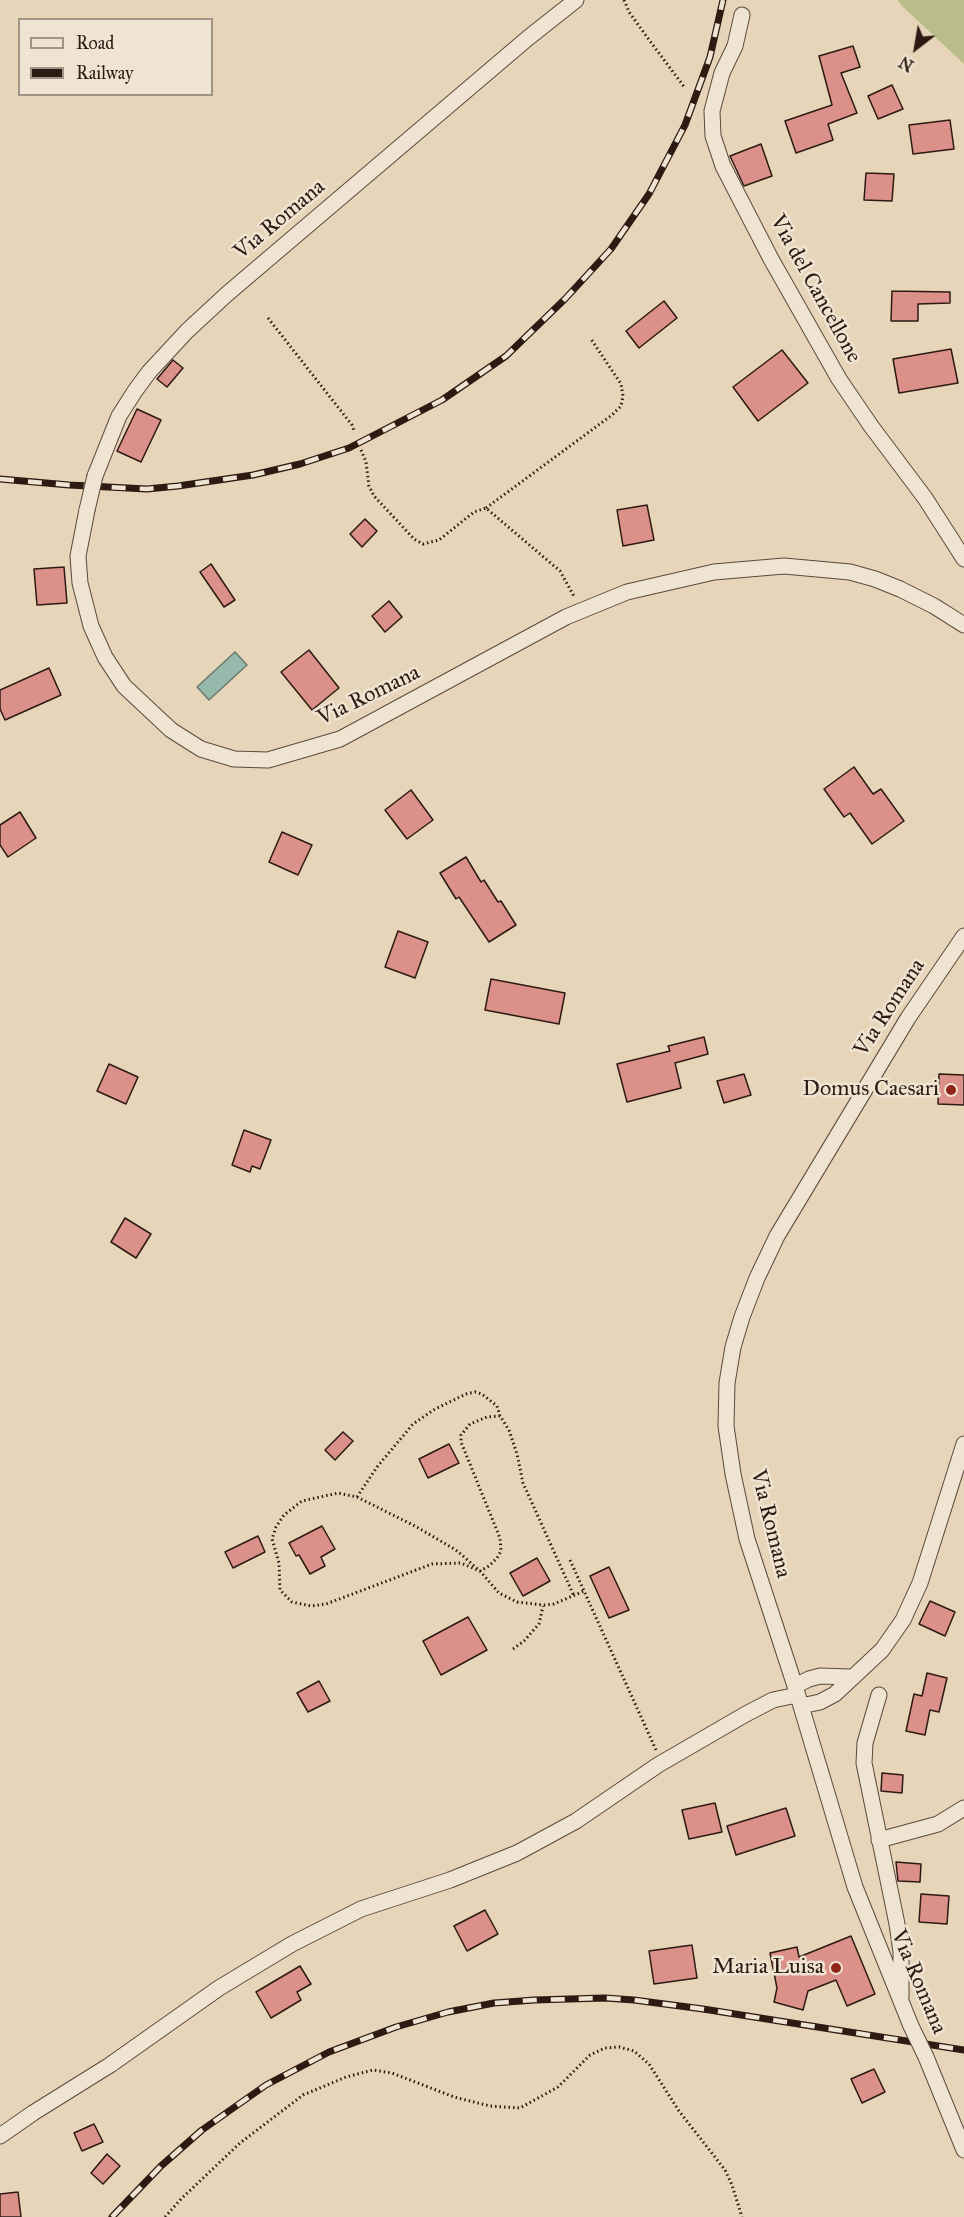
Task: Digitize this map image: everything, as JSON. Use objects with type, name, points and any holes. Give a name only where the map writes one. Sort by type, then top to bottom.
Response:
[{"type":"street","name":"Via Romana","points":[[528,38],[561,0]]},
{"type":"street","name":"Via Romana","points":[[576,0],[528,38],[227,294],[187,331],[149,372],[135,391],[119,416],[95,476],[79,541],[79,577],[91,626],[105,657],[124,687],[171,730],[201,749],[234,759],[268,760],[340,739],[580,611],[627,592],[714,572],[770,566],[850,572],[881,581],[927,603],[964,625]]},
{"type":"street","name":"Via del Cancellone","points":[[742,15],[735,45],[722,74],[712,111],[713,136],[723,166],[771,259],[839,379],[865,419],[925,498],[964,559]]},
{"type":"street","name":"Via Romana","points":[[964,936],[908,1018],[783,1227],[757,1278],[733,1347],[726,1405],[726,1426],[733,1474],[747,1539],[798,1696],[855,1887],[901,2003],[964,2150]]},
{"type":"street","points":[[0,2136],[110,2065],[219,1988],[292,1944],[361,1909],[450,1880],[517,1853],[576,1821],[662,1762],[758,1707],[773,1701],[798,1696],[814,1704],[831,1696],[882,1650],[908,1610],[920,1583],[964,1444]]},
{"type":"street","points":[[798,1696],[809,1679],[820,1676],[851,1677]]},
{"type":"street","points":[[879,1695],[864,1753],[866,1779],[899,1937],[901,2003]]},
{"type":"street","points":[[879,1840],[938,1824],[964,1808]]},
{"type":"path","points":[[624,0],[629,12],[646,37],[685,88]]},
{"type":"path","points":[[267,318],[354,430]]},
{"type":"path","points":[[361,450],[366,462],[369,486],[374,496],[414,539],[423,544],[439,540],[474,513],[486,508],[621,406],[623,396],[621,384],[591,339]]},
{"type":"path","points":[[486,508],[560,571],[580,611]]},
{"type":"path","points":[[357,1497],[377,1467],[413,1424],[435,1409],[475,1392],[497,1406],[511,1438],[523,1483],[574,1596]]},
{"type":"path","points":[[500,1416],[487,1417],[470,1424],[461,1434],[461,1442],[500,1538],[501,1551],[489,1566],[480,1570],[461,1563],[432,1564],[326,1604],[311,1606],[292,1602],[280,1590],[279,1563],[272,1539],[276,1527],[284,1515],[302,1501],[338,1493],[357,1497],[415,1526],[456,1550],[480,1570],[499,1593],[517,1602],[554,1604],[584,1591]]},
{"type":"path","points":[[570,1560],[662,1762]]},
{"type":"path","points":[[513,1649],[529,1637],[539,1624],[543,1605]]},
{"type":"path","points":[[165,2217],[180,2199],[240,2143],[303,2095],[346,2076],[373,2070],[393,2073],[454,2097],[490,2106],[520,2108],[558,2087],[590,2055],[605,2048],[619,2047],[634,2050],[649,2064],[679,2111],[725,2170],[742,2217]]},
{"type":"green space","points":[[898,0],[964,0],[964,64],[901,5]]},
{"type":"shaded area","points":[[235,652],[247,665],[209,700],[197,687]]},
{"type":"building","points":[[853,46],[860,67],[841,73],[857,113],[828,124],[833,140],[796,153],[785,121],[832,105],[819,56]]},
{"type":"building","points":[[892,85],[903,109],[878,119],[868,96]]},
{"type":"building","points":[[950,120],[954,149],[913,154],[909,125]]},
{"type":"building","points":[[761,144],[772,176],[744,186],[730,156]]},
{"type":"building","points":[[866,173],[894,174],[892,201],[864,200]]},
{"type":"building","points":[[892,291],[950,292],[950,303],[918,304],[918,321],[891,321]]},
{"type":"building","points":[[664,301],[677,318],[639,348],[626,331]]},
{"type":"building","points":[[951,349],[958,383],[899,393],[893,359]]},
{"type":"building","points":[[782,350],[808,383],[758,421],[733,387]]},
{"type":"building","points":[[173,360],[183,368],[167,387],[157,379]]},
{"type":"building","points":[[137,409],[161,420],[141,462],[117,451]]},
{"type":"building","points":[[647,505],[654,540],[623,546],[617,510]]},
{"type":"building","points":[[365,519],[377,531],[362,547],[350,534]]},
{"type":"building","points":[[211,564],[235,600],[224,607],[200,572]]},
{"type":"building","points":[[64,567],[67,603],[37,605],[34,569]]},
{"type":"building","points":[[389,601],[402,617],[385,632],[372,616]]},
{"type":"building","points":[[309,650],[339,688],[312,710],[281,672]]},
{"type":"building","points":[[49,668],[61,695],[5,720],[0,709],[0,690]]},
{"type":"building","points":[[854,767],[873,794],[881,789],[904,821],[872,844],[850,813],[844,817],[824,789]]},
{"type":"building","points":[[411,790],[433,820],[407,839],[385,810]]},
{"type":"building","points":[[20,812],[36,838],[8,857],[0,845],[0,825]]},
{"type":"building","points":[[282,832],[312,845],[298,875],[269,862]]},
{"type":"building","points":[[466,857],[481,882],[484,880],[516,925],[489,942],[459,897],[456,899],[440,873]]},
{"type":"building","points":[[398,931],[428,942],[415,978],[385,967]]},
{"type":"building","points":[[491,979],[565,993],[559,1024],[485,1010]]},
{"type":"building","points":[[704,1037],[708,1054],[675,1063],[681,1088],[627,1102],[617,1064],[670,1051],[668,1046]]},
{"type":"building","points":[[109,1064],[138,1077],[126,1104],[97,1091]]},
{"type":"building","points":[[744,1074],[751,1095],[724,1103],[717,1081]]},
{"type":"building","name":"Domus Caesari","points":[[939,1074],[964,1075],[964,1105],[938,1104]]},
{"type":"building","points":[[244,1130],[271,1140],[260,1169],[252,1166],[250,1172],[232,1165]]},
{"type":"building","points":[[125,1218],[151,1234],[136,1258],[111,1242]]},
{"type":"building","points":[[343,1432],[353,1441],[335,1460],[325,1450]]},
{"type":"building","points":[[449,1444],[459,1463],[428,1478],[419,1459]]},
{"type":"building","points":[[322,1526],[335,1549],[321,1557],[325,1566],[310,1574],[289,1543]]},
{"type":"building","points":[[258,1536],[265,1552],[233,1568],[225,1552]]},
{"type":"building","points":[[537,1558],[550,1581],[523,1596],[510,1573]]},
{"type":"building","points":[[609,1567],[629,1610],[609,1618],[590,1576]]},
{"type":"building","points":[[930,1601],[955,1612],[945,1636],[919,1624]]},
{"type":"building","points":[[468,1617],[487,1650],[441,1675],[423,1641]]},
{"type":"building","points":[[927,1673],[947,1678],[939,1712],[930,1710],[925,1735],[906,1731],[914,1694],[922,1696]]},
{"type":"building","points":[[319,1681],[330,1701],[308,1712],[297,1693]]},
{"type":"building","points":[[882,1773],[903,1775],[902,1793],[881,1791]]},
{"type":"building","points":[[715,1803],[722,1832],[689,1839],[682,1810]]},
{"type":"building","points":[[786,1808],[795,1836],[736,1855],[727,1826]]},
{"type":"building","points":[[896,1862],[921,1864],[920,1882],[898,1881]]},
{"type":"building","points":[[921,1894],[949,1896],[947,1924],[919,1922]]},
{"type":"building","points":[[485,1910],[498,1934],[467,1951],[454,1926]]},
{"type":"building","points":[[851,1936],[875,1994],[847,2006],[836,1980],[808,1991],[803,2010],[774,2002],[777,1988],[770,1953],[797,1947],[799,1957]]},
{"type":"building","points":[[692,1945],[697,1978],[654,1984],[649,1951]]},
{"type":"building","points":[[300,1966],[311,1984],[297,1992],[301,2000],[271,2018],[256,1992]]},
{"type":"building","points":[[874,2069],[885,2092],[862,2103],[851,2079]]},
{"type":"building","points":[[94,2124],[103,2142],[82,2151],[74,2133]]},
{"type":"building","points":[[107,2154],[120,2166],[103,2184],[91,2173]]},
{"type":"building","points":[[18,2192],[21,2217],[0,2217],[0,2194]]},
{"type":"railway","points":[[0,479],[147,489],[253,475],[300,464],[349,448],[442,400],[506,356],[565,299],[611,249],[649,194],[685,125],[710,57],[723,0]]},
{"type":"railway","points":[[112,2217],[161,2166],[202,2130],[266,2085],[329,2052],[396,2027],[448,2012],[494,2003],[534,2000],[605,1998],[634,2000],[964,2050]]},
{"type":"place","name":"Domus Caesari","points":[[951,1090]]},
{"type":"place","name":"Maria Luisa","points":[[836,1968]]}]
